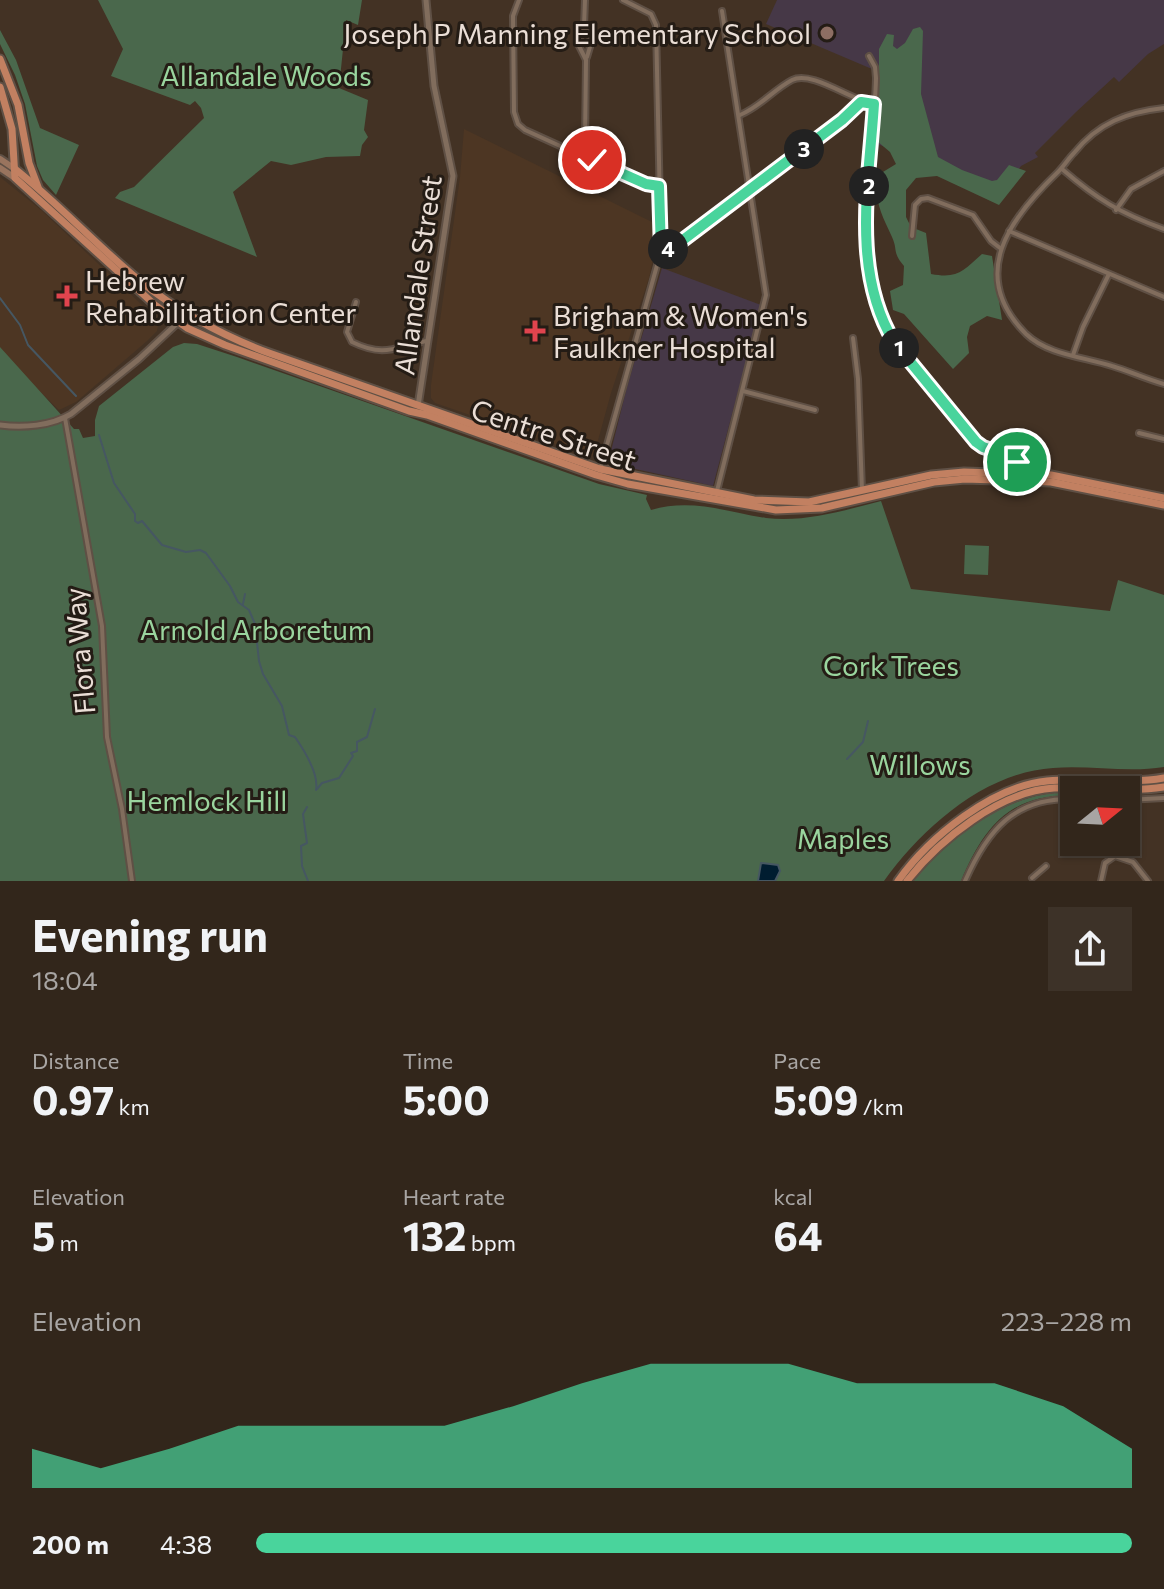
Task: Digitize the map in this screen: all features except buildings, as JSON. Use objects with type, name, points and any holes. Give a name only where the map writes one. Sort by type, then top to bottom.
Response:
[{"type":"highway","points":[[0,59],[18,105],[29,163],[39,189]]},
{"type":"highway","points":[[0,87],[12,129],[15,174]]},
{"type":"highway","name":"Centre Street","points":[[15,174],[39,189],[133,275],[187,314],[258,349],[417,409]]},
{"type":"highway","name":"Centre Street","points":[[15,174],[145,296],[180,323],[220,343],[600,472],[715,497],[764,502],[794,503],[862,495],[948,480],[1010,480],[1055,483],[1164,505]]},
{"type":"highway","name":"Centre Street","points":[[862,495],[944,473],[1014,473],[1048,474],[1164,498]]},
{"type":"highway","points":[[898,881],[916,858],[945,831],[983,805],[1016,788],[1048,781],[1131,782],[1164,778]]},
{"type":"highway","points":[[907,881],[951,837],[1018,796],[1049,789],[1132,790],[1164,787]]},
{"type":"main road","name":"Centre Street","points":[[0,159],[15,174]]},
{"type":"main road","name":"Centre Street","points":[[0,168],[15,174]]},
{"type":"street","name":"Allandale Street","points":[[417,409],[453,176],[434,86],[426,0]]},
{"type":"street","points":[[519,0],[513,16],[515,118],[525,130],[646,184],[659,186]]},
{"type":"street","points":[[585,0],[584,27],[578,44],[586,60]]},
{"type":"street","points":[[600,472],[661,251],[656,25],[651,14],[623,0]]},
{"type":"street","points":[[715,497],[766,295],[722,11]]},
{"type":"street","points":[[582,156],[586,136],[586,60],[592,40],[584,27]]},
{"type":"street","points":[[869,56],[876,72],[865,235],[873,284],[885,323],[894,342],[976,442],[1048,474]]},
{"type":"street","points":[[740,115],[799,78],[821,83],[861,102],[874,104]]},
{"type":"street","points":[[661,251],[679,243],[842,120],[861,102]]},
{"type":"street","points":[[1164,108],[1132,112],[1089,136],[1015,221],[997,263],[1001,294],[1015,322],[1033,340],[1050,349],[1164,384]]},
{"type":"street","points":[[1062,169],[1100,201],[1164,229]]},
{"type":"street","points":[[1116,210],[1131,189],[1164,171]]},
{"type":"street","points":[[912,236],[915,205],[928,198],[973,215],[991,241],[1001,248]]},
{"type":"street","points":[[1009,231],[1164,297]]},
{"type":"street","points":[[1073,355],[1109,274]]},
{"type":"street","points":[[356,302],[347,332],[352,342],[387,352],[429,340]]},
{"type":"street","points":[[0,425],[27,426],[65,418],[187,314]]},
{"type":"street","points":[[853,338],[858,379],[862,495]]},
{"type":"street","points":[[743,391],[815,410]]},
{"type":"street","name":"Flora Way","points":[[65,418],[102,626],[107,737],[124,819],[132,881]]},
{"type":"street","points":[[1139,433],[1164,439]]},
{"type":"street","points":[[1014,473],[1015,458]]},
{"type":"street","points":[[1140,799],[1164,798]]},
{"type":"street","points":[[965,881],[982,845],[1004,820],[1039,802],[1060,800]]},
{"type":"street","points":[[1101,881],[1104,866],[1110,857],[1123,857],[1133,862],[1148,881]]},
{"type":"street","points":[[1031,880],[1046,866]]},
{"type":"shaded area","points":[[777,0],[1164,0],[1164,44],[1148,54],[1119,82],[1114,77],[1076,112],[1035,153],[1038,157],[1021,166],[1002,194],[875,143],[879,72],[766,24]]},
{"type":"shaded area","name":"Brigham & Women's Faulkner Hospital","points":[[464,129],[656,224],[656,245],[649,278],[594,455],[435,403],[431,398]]},
{"type":"shaded area","name":"Hebrew Rehabilitation Center","points":[[0,177],[41,210],[159,321],[157,331],[147,341],[76,402],[59,410],[21,373],[0,347]]},
{"type":"shaded area","points":[[662,268],[761,305],[713,486],[608,463]]},
{"type":"green space","name":"Allandale Woods","points":[[98,0],[362,0],[358,25],[346,20],[339,88],[368,100],[364,130],[368,137],[362,145],[360,156],[326,157],[291,165],[271,161],[233,192],[257,257],[115,198],[120,192],[134,187],[204,118],[195,101],[190,105],[111,76],[123,49]]},
{"type":"green space","points":[[920,27],[923,31],[921,94],[938,157],[992,181],[997,180],[1009,165],[1026,171],[999,205],[937,176],[916,178],[906,190],[906,217],[911,227],[926,233],[931,274],[954,274],[982,254],[992,256],[1002,320],[987,316],[970,326],[967,337],[969,353],[953,369],[904,314],[893,310],[890,291],[903,285],[904,266],[882,214],[877,193],[878,175],[896,164],[890,152],[877,141],[875,102],[879,87],[879,49],[887,34],[894,35],[893,46],[897,49],[905,43],[913,29]]},
{"type":"green space","points":[[0,30],[16,60],[40,128],[79,145],[56,195],[43,180],[37,166],[25,104],[0,44]]},
{"type":"green space","name":"Arnold Arboretum","points":[[184,343],[237,357],[599,484],[647,495],[651,510],[681,505],[766,518],[795,519],[881,501],[911,589],[1110,611],[1118,580],[1164,595],[1164,767],[1053,768],[1003,780],[957,806],[936,823],[884,881],[0,881],[0,347],[74,429],[79,429],[83,438],[95,436],[99,406],[173,347]]},
{"type":"green space","points":[[965,545],[989,546],[988,575],[964,574]]},
{"type":"green space","points":[[1060,793],[1060,797],[1033,800],[1016,807],[1002,817],[979,845],[961,881],[913,881],[958,836],[994,812],[1034,797]]},
{"type":"water","points":[[761,863],[778,865],[780,871],[775,881],[758,881]]},
{"type":"waterway","points":[[0,298],[20,325],[28,345],[76,396]]},
{"type":"waterway","points":[[99,435],[114,483],[135,514],[135,521],[142,521],[162,545],[186,552],[200,550],[206,553],[238,602],[249,610],[255,624],[263,674],[282,706],[289,735],[295,737],[310,762],[316,790]]},
{"type":"waterway","points":[[243,604],[245,594]]},
{"type":"waterway","points":[[317,789],[322,783],[339,778],[353,756],[351,753],[357,751],[357,742],[367,737],[375,709]]},
{"type":"waterway","points":[[847,759],[863,742],[868,721]]},
{"type":"waterway","points":[[307,807],[303,814],[307,843],[301,846],[302,866],[308,881]]},
{"type":"place","name":"Joseph P Manning Elementary School","points":[[827,33]]},
{"type":"place","name":"Hebrew Rehabilitation Center","points":[[67,296]]},
{"type":"place","name":"Brigham & Women's Faulkner Hospital","points":[[535,331]]},
{"type":"route","points":[[592,160],[646,184],[659,186],[661,251],[679,243],[842,120],[861,102],[874,104],[865,235],[873,284],[890,336],[976,442],[1015,458],[1017,462]]},
{"type":"park label","name":"Cork Trees","points":[[891,665]]},
{"type":"park label","name":"Willows","points":[[920,764]]},
{"type":"park label","name":"Hemlock Hill","points":[[207,800]]},
{"type":"park label","name":"Maples","points":[[843,838]]}]
